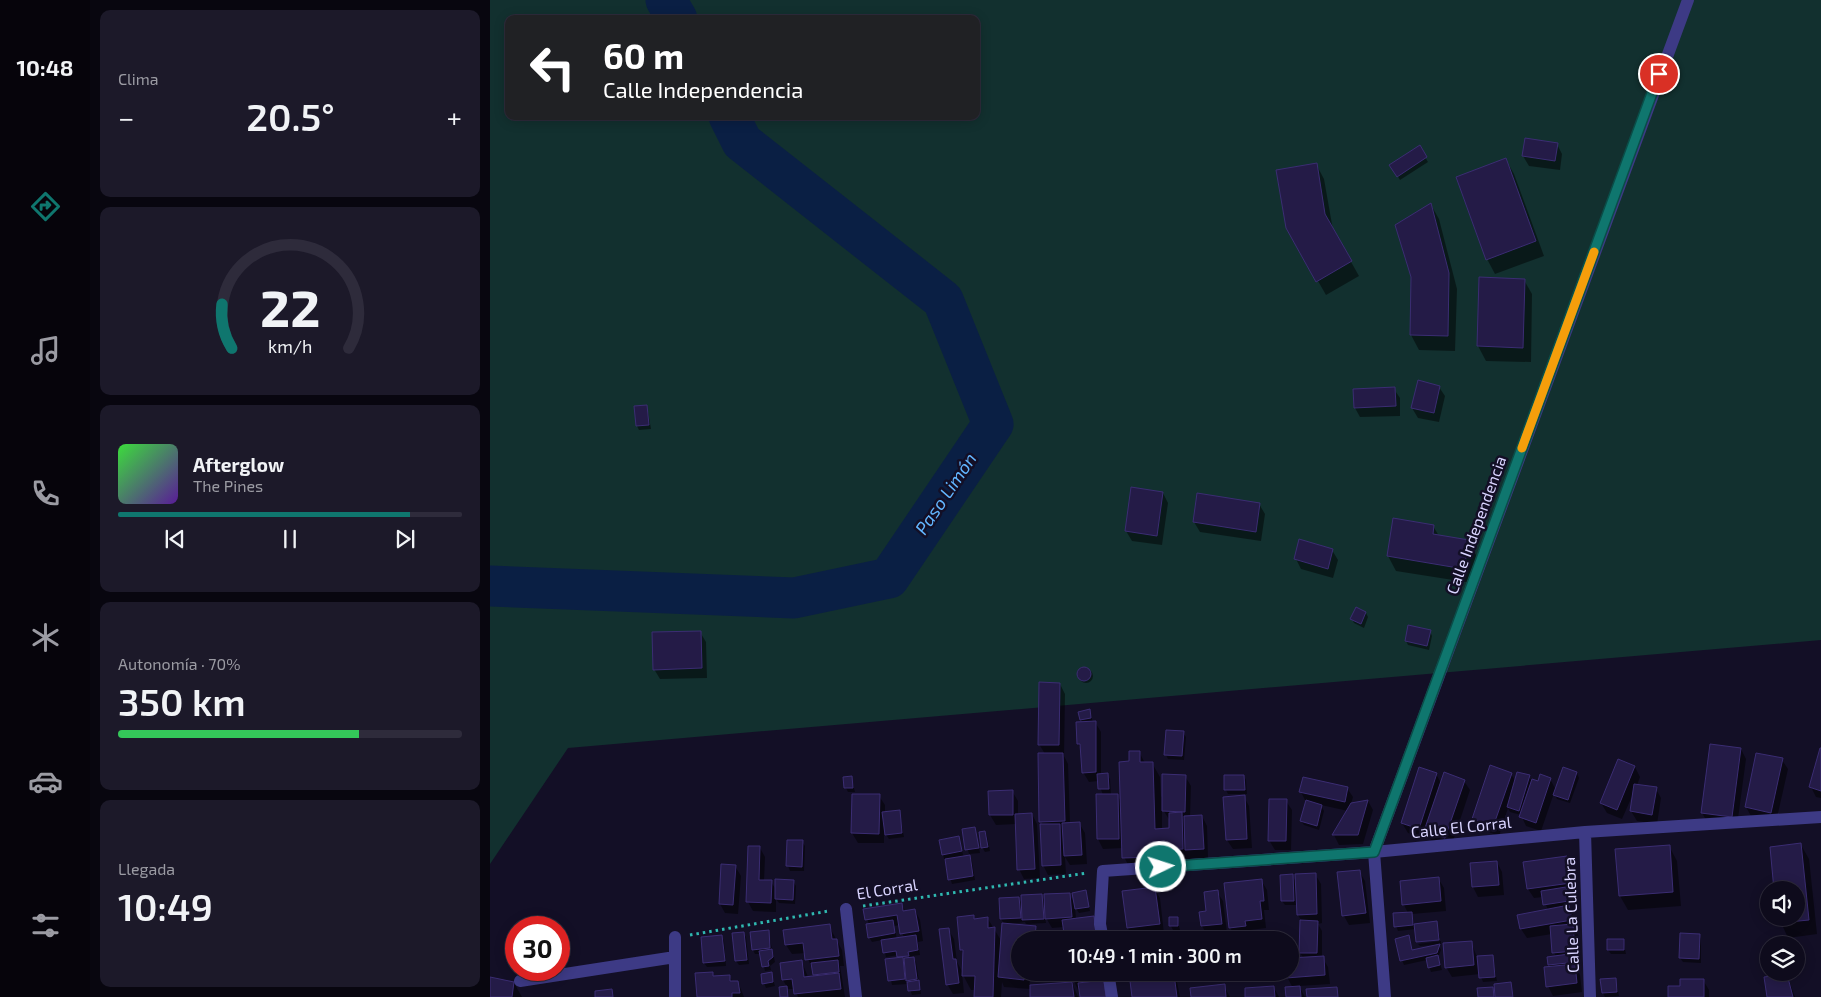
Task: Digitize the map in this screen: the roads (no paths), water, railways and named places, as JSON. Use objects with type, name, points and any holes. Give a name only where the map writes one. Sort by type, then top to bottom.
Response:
[{"type":"street","name":"Calle Independencia","points":[[1385,997],[1374,852],[1659,74],[1688,0]]},
{"type":"street","name":"Calle El Corral","points":[[1101,931],[1100,924],[1103,871],[1374,852],[1585,832],[1821,817]]},
{"type":"street","name":"Calle La Culebra","points":[[1585,832],[1590,997]]},
{"type":"street","points":[[846,909],[856,997]]},
{"type":"street","points":[[675,937],[675,997]]},
{"type":"street","points":[[570,973],[675,957]]},
{"type":"street","points":[[1109,981],[1112,997]]},
{"type":"waterway","name":"Paso Limón","points":[[666,0],[675,15]]},
{"type":"waterway","name":"Paso Limón","points":[[490,586],[794,598],[889,578],[993,424],[943,300],[742,142],[731,120]]}]
